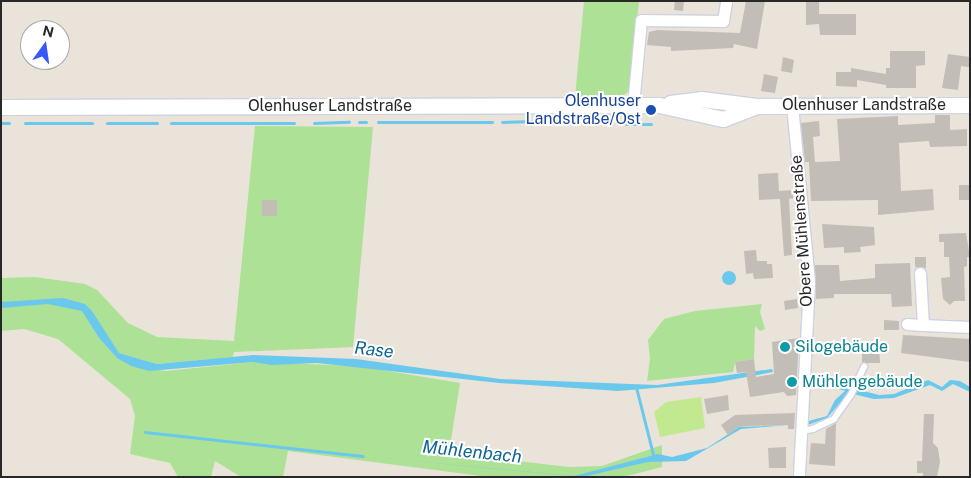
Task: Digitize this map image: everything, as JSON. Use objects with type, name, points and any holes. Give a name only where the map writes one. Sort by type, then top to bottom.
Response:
[{"type":"street","points":[[633,105],[641,20],[723,21],[726,1]]},
{"type":"street","name":"Olenhuser Landstraße","points":[[1,108],[659,105],[700,99],[758,106],[970,105]]},
{"type":"street","name":"Obere Mühlenstraße","points":[[792,105],[809,283],[799,477]]},
{"type":"street","points":[[920,273],[923,325]]},
{"type":"street","points":[[907,324],[970,327]]},
{"type":"lane","points":[[802,426],[813,429],[834,419],[853,392],[864,367]]},
{"type":"green space","points":[[584,1],[639,1],[630,90],[624,95],[575,97]]},
{"type":"green space","points":[[255,126],[373,127],[353,347],[234,352],[233,357],[157,364],[119,353],[85,305],[83,311],[99,338],[116,357],[131,366],[166,371],[253,362],[358,366],[460,383],[449,453],[569,467],[602,466],[662,445],[662,467],[623,477],[489,477],[288,451],[283,477],[241,477],[215,461],[211,477],[178,477],[170,463],[130,454],[135,416],[130,399],[58,339],[24,329],[1,331],[1,278],[35,277],[85,284],[97,290],[128,323],[157,337],[234,341]]},
{"type":"green space","points":[[762,304],[760,312],[765,329],[760,331],[755,326],[754,359],[735,362],[733,372],[647,381],[650,359],[648,340],[664,319],[695,311]]},
{"type":"green space","points":[[701,397],[705,428],[660,437],[654,412],[666,402]]},
{"type":"water","points":[[729,271],[734,273],[736,278],[734,283],[729,285],[724,283],[722,278],[724,273]]},
{"type":"water","points":[[63,298],[85,304],[92,311],[119,353],[157,364],[253,355],[356,359],[500,379],[657,385],[772,369],[773,372],[714,383],[618,391],[499,383],[317,363],[272,365],[253,362],[149,371],[131,366],[117,358],[99,338],[82,311],[48,304],[1,308],[1,302]]},
{"type":"water","points":[[812,374],[824,381],[879,395],[894,394],[928,380],[942,387],[950,380],[960,381],[970,387],[970,392],[953,384],[942,391],[930,385],[894,398],[874,399],[849,393],[827,418],[805,426],[805,422],[827,416],[835,400],[845,391],[811,378]]},
{"type":"water","points":[[788,425],[741,429],[686,461],[648,462],[582,477],[361,456],[574,476],[658,454],[672,457],[707,448],[739,427]]},
{"type":"building","points":[[675,1],[684,1],[683,11],[674,10]]},
{"type":"building","points":[[746,1],[765,1],[757,49],[734,44],[733,48],[671,51],[671,47],[647,45],[649,32],[657,30],[740,33]]},
{"type":"building","points":[[806,1],[819,1],[819,14],[856,14],[856,35],[820,35],[819,24],[806,25]]},
{"type":"building","points":[[890,51],[925,51],[925,65],[916,66],[916,88],[886,88],[886,85],[857,80],[857,87],[836,86],[836,72],[851,72],[851,68],[886,74],[886,68],[890,68]]},
{"type":"building","points":[[948,54],[970,57],[969,67],[961,66],[958,90],[942,88]]},
{"type":"building","points":[[783,57],[794,60],[792,73],[781,71]]},
{"type":"building","points":[[764,74],[778,77],[775,93],[761,91]]},
{"type":"building","points":[[935,115],[950,115],[950,130],[967,129],[967,146],[930,147],[929,141],[899,143],[901,191],[933,189],[934,210],[878,215],[878,200],[811,201],[809,162],[805,162],[801,123],[819,121],[820,136],[813,137],[815,162],[840,161],[837,119],[898,116],[898,125],[935,123]]},
{"type":"building","points":[[778,173],[779,191],[793,190],[793,198],[789,199],[792,255],[784,256],[780,199],[759,200],[758,174]]},
{"type":"building","points":[[959,185],[970,185],[970,200],[959,200]]},
{"type":"building","points":[[262,200],[277,200],[277,216],[262,216]]},
{"type":"building","points":[[822,224],[874,227],[875,245],[860,247],[861,252],[844,253],[844,247],[824,248]]},
{"type":"building","points":[[966,233],[970,257],[967,257],[967,266],[964,267],[965,301],[954,301],[950,305],[943,299],[941,278],[950,277],[949,257],[944,257],[944,242],[939,242],[939,234]]},
{"type":"building","points":[[756,250],[757,261],[767,261],[767,264],[772,264],[773,278],[754,279],[753,273],[746,274],[744,251]]},
{"type":"building","points":[[915,257],[926,257],[926,268],[915,267]]},
{"type":"building","points":[[910,263],[912,306],[892,307],[891,294],[834,294],[834,298],[816,299],[815,265],[839,265],[840,281],[875,278],[875,264]]},
{"type":"building","points":[[797,299],[798,308],[785,310],[784,301]]},
{"type":"building","points":[[884,320],[899,321],[899,330],[884,330]]},
{"type":"building","points":[[903,335],[970,339],[970,362],[901,353]]},
{"type":"building","points":[[799,338],[796,395],[787,396],[784,392],[750,397],[746,372],[737,373],[735,362],[754,359],[756,377],[774,374],[772,342]]},
{"type":"building","points":[[879,348],[880,363],[862,363],[862,349]]},
{"type":"building","points":[[728,395],[729,410],[707,414],[704,399]]},
{"type":"building","points":[[795,413],[794,429],[788,429],[788,425],[747,426],[739,427],[728,435],[721,425],[735,415]]},
{"type":"building","points":[[924,414],[934,414],[933,443],[938,448],[940,462],[937,477],[923,477],[923,473],[917,473],[917,461],[922,461]]},
{"type":"building","points":[[836,423],[835,466],[809,464],[811,443],[825,444],[826,429]]},
{"type":"building","points":[[786,447],[786,468],[769,468],[768,448]]},
{"type":"waterway","points":[[502,122],[572,120]]},
{"type":"waterway","points":[[314,123],[349,122]]},
{"type":"waterway","points":[[359,122],[366,122]]},
{"type":"waterway","points":[[378,122],[492,122]]},
{"type":"waterway","points":[[1,123],[9,123]]},
{"type":"waterway","points":[[25,123],[92,123]]},
{"type":"waterway","points":[[107,123],[157,123]]},
{"type":"waterway","points":[[171,123],[294,123]]},
{"type":"waterway","points":[[626,124],[651,124]]},
{"type":"waterway","points":[[636,387],[654,458]]},
{"type":"waterway","name":"Mühlenbach","points":[[145,432],[363,456]]},
{"type":"place","name":"Olenhuser Landstraße/Ost","points":[[651,110]]},
{"type":"place","name":"Silogebäude","points":[[785,347]]},
{"type":"place","name":"Mühlengebäude","points":[[792,382]]},
{"type":"water label","name":"Rase","points":[[374,350]]}]
